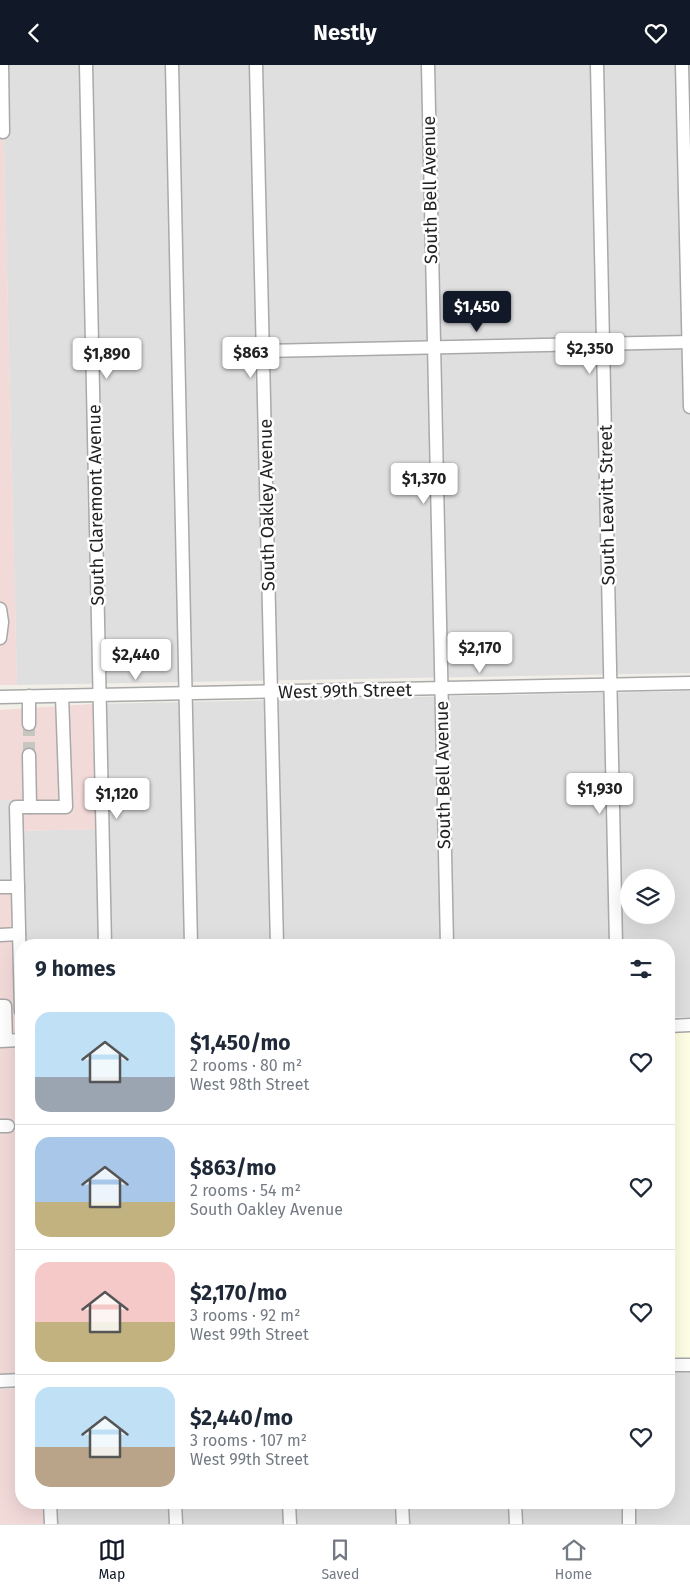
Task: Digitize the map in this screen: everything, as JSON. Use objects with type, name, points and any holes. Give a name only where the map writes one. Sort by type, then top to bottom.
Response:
[{"type":"street","points":[[2,65],[3,132]]},
{"type":"street","name":"South Claremont Avenue","points":[[86,65],[105,939]]},
{"type":"street","points":[[172,65],[191,939]]},
{"type":"street","name":"South Oakley Avenue","points":[[256,65],[277,939]]},
{"type":"street","name":"South Bell Avenue","points":[[428,65],[447,939]]},
{"type":"street","name":"South Leavitt Street","points":[[597,65],[616,939]]},
{"type":"street","points":[[682,65],[690,407]]},
{"type":"street","points":[[264,351],[689,342]]},
{"type":"street","points":[[0,609],[2,621],[0,638]]},
{"type":"street","name":"West 99th Street","points":[[0,697],[690,683]]},
{"type":"street","points":[[19,939],[16,807],[66,807],[62,696]]},
{"type":"street","points":[[29,697],[29,724]]},
{"type":"street","points":[[29,755],[30,807]]},
{"type":"street","points":[[0,887],[18,887]]},
{"type":"street","points":[[0,935],[19,934]]},
{"type":"street","points":[[0,1006],[4,1006],[3,1040]]},
{"type":"street","points":[[675,1026],[690,1025]]},
{"type":"street","points":[[675,1365],[690,1365]]},
{"type":"street","points":[[0,1381],[15,1380]]},
{"type":"street","points":[[50,1509],[51,1524]]},
{"type":"street","points":[[175,1509],[176,1524]]},
{"type":"street","points":[[289,1509],[290,1524]]},
{"type":"street","points":[[402,1509],[402,1524]]},
{"type":"street","points":[[515,1509],[516,1524]]},
{"type":"street","points":[[629,1509],[629,1524]]},
{"type":"shaded area","points":[[0,65],[2,65],[17,685],[0,685]]},
{"type":"shaded area","points":[[2,65],[690,65],[690,673],[17,685]]},
{"type":"shaded area","points":[[690,691],[690,1017],[675,1017],[675,939],[21,939],[17,831],[96,829],[92,704]]},
{"type":"shaded area","points":[[92,704],[97,829],[17,831],[19,939],[15,939],[15,1032],[0,1032],[0,710]]},
{"type":"shaded area","points":[[0,800],[12,800],[13,883],[0,883]]},
{"type":"shaded area","points":[[690,1030],[690,1358],[675,1359],[675,1031]]},
{"type":"shaded area","points":[[15,1045],[15,1374],[0,1375],[0,1046]]},
{"type":"shaded area","points":[[690,1372],[690,1524],[51,1524],[50,1509],[675,1509],[675,1373]]},
{"type":"shaded area","points":[[15,1388],[15,1509],[50,1509],[51,1524],[0,1524],[0,1389]]},
{"type":"tunnel","points":[[29,724],[29,755]]}]
